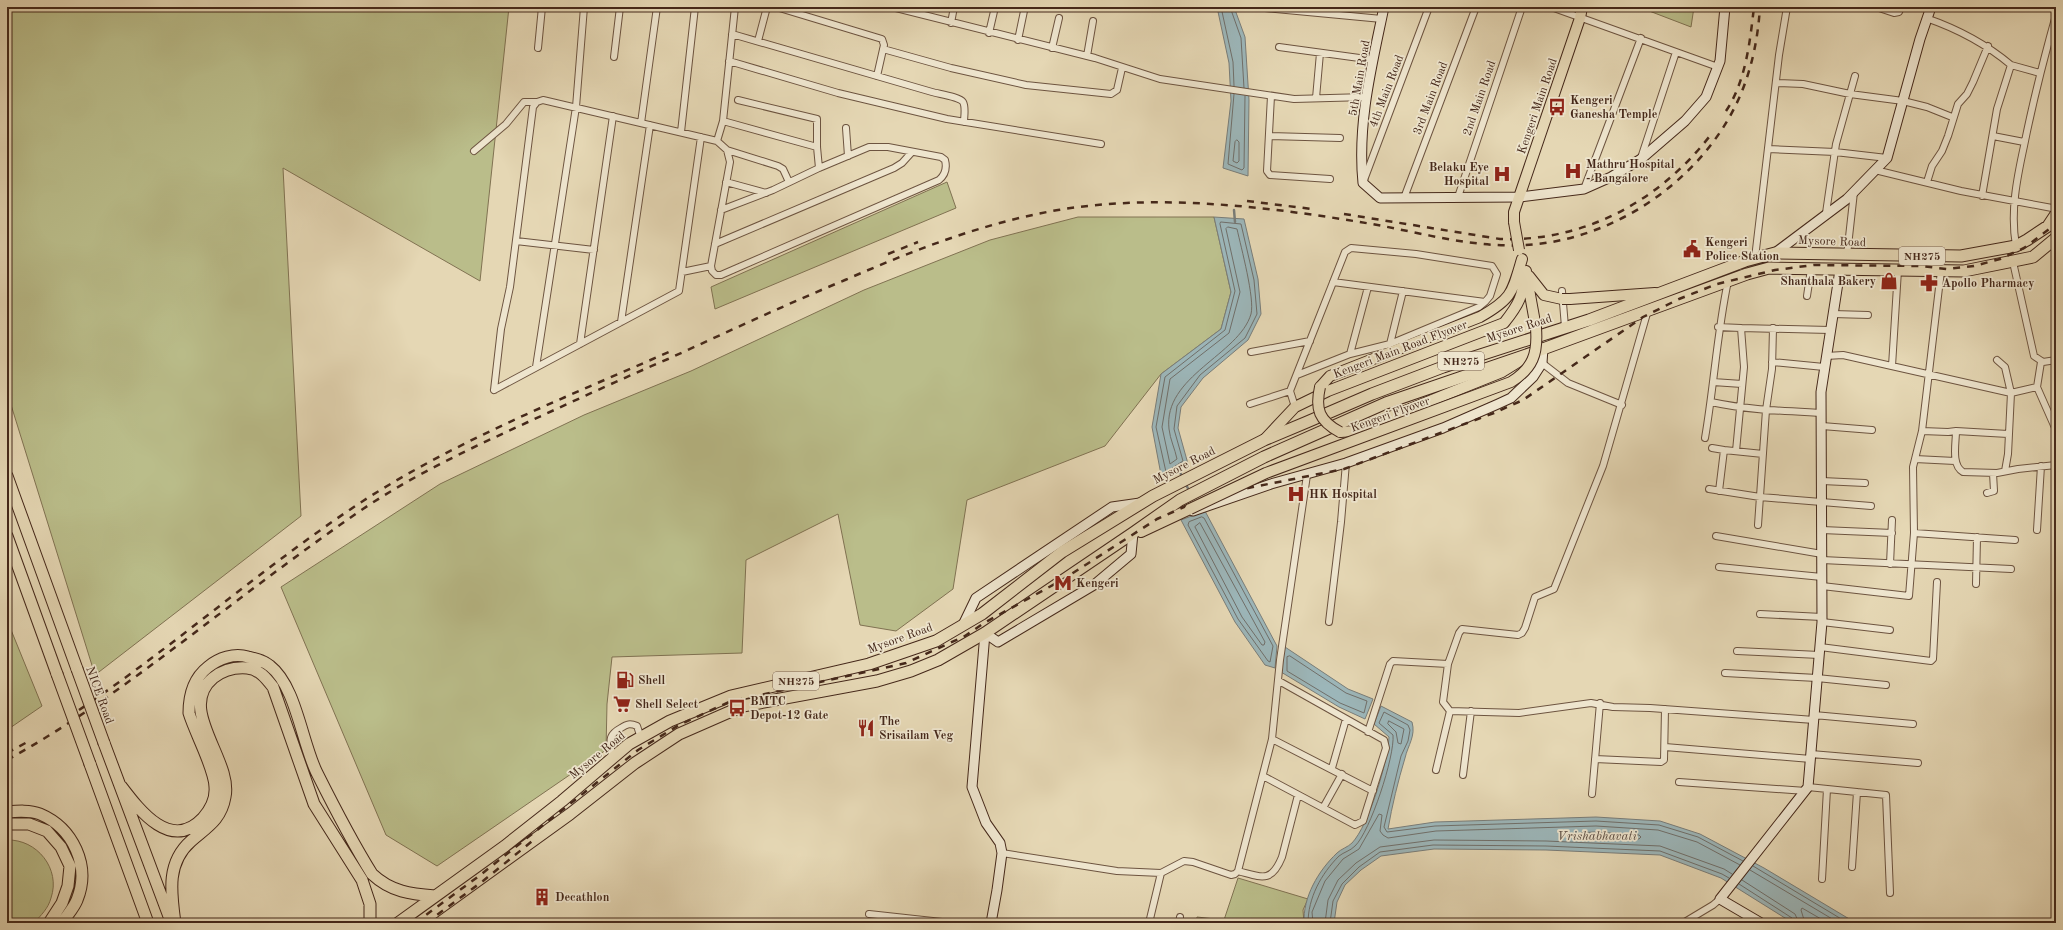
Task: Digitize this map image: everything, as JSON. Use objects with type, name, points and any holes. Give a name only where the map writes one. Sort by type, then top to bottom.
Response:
[{"type":"highway","name":"Mysore Road","points":[[419,923],[564,819],[635,763],[679,734],[743,706],[877,681],[911,671],[938,660],[985,633],[1195,491],[1264,457],[1386,403],[1532,353],[1662,292],[1755,258],[1775,253],[1961,256],[2016,246],[2028,240],[2048,226],[2054,211]]},
{"type":"highway","name":"Mysore Road","points":[[398,923],[505,846],[562,801],[629,744],[670,721],[731,696],[869,664],[936,641],[982,614],[1062,552],[1140,504],[1264,440],[1372,394],[1480,354],[1565,327],[1591,325],[1648,310],[1769,268],[1964,271],[2032,257],[2056,238]]},
{"type":"highway","name":"NICE Road","points":[[7,476],[104,743],[172,923]]},
{"type":"highway","points":[[7,536],[148,923]]},
{"type":"highway","points":[[121,786],[141,811],[161,827],[178,831],[187,829],[201,820],[211,808],[216,785],[189,713],[193,685],[208,667],[224,658],[243,656],[263,661],[278,674],[288,693],[316,772],[372,874],[396,890],[408,894],[435,896]]},
{"type":"highway","points":[[175,923],[171,886],[174,867],[184,848],[215,821],[221,810],[227,788],[200,712],[201,696],[210,681],[218,674],[238,668],[259,672],[273,687],[314,804],[362,880],[368,893],[370,923]]},
{"type":"highway","points":[[629,744],[635,763]]},
{"type":"highway","points":[[7,812],[22,810],[40,814],[58,825],[73,842],[81,859],[82,880],[77,900],[62,923]]},
{"type":"highway","points":[[7,824],[29,824],[47,831],[61,847],[70,866],[68,886],[64,897],[49,923]]},
{"type":"main road","name":"Kengeri Main Road","points":[[1472,320],[1500,305],[1511,292],[1521,254],[1514,222],[1514,212],[1580,18],[1582,7]]},
{"type":"main road","name":"Kengeri Main Road","points":[[1580,18],[1588,7]]},
{"type":"main road","points":[[1521,254],[1526,271],[1538,289],[1544,295],[1556,299],[1662,292]]},
{"type":"main road","name":"Kengeri Main Road Flyover","points":[[1264,440],[1295,407],[1328,391],[1504,323],[1526,297],[1526,271]]},
{"type":"main road","name":"Kengeri Flyover","points":[[1133,533],[1141,532],[1266,473],[1510,382],[1520,376],[1533,360],[1536,348],[1536,328],[1526,297]]},
{"type":"main road","name":"Kengeri Flyover","points":[[1472,320],[1330,376],[1320,387],[1317,399],[1318,410],[1329,426],[1340,432],[1355,431],[1502,372],[1532,353]]},
{"type":"street","points":[[538,48],[542,7]]},
{"type":"street","points":[[536,367],[576,107],[584,7]]},
{"type":"street","points":[[614,57],[620,7]]},
{"type":"street","points":[[641,123],[657,7]]},
{"type":"street","points":[[681,132],[695,7]]},
{"type":"street","points":[[717,141],[723,121],[734,7]]},
{"type":"street","points":[[758,41],[767,7]]},
{"type":"street","points":[[776,7],[882,39],[884,41],[883,49],[877,76]]},
{"type":"street","points":[[892,7],[916,10],[951,23],[1087,56],[1160,79],[1294,99],[1366,97]]},
{"type":"street","points":[[951,23],[954,7]]},
{"type":"street","points":[[989,33],[995,7]]},
{"type":"street","name":"5th Main Road","points":[[1363,183],[1361,157],[1366,97],[1384,7]]},
{"type":"street","name":"4th Main Road","points":[[1363,183],[1429,7]]},
{"type":"street","name":"3rd Main Road","points":[[1404,198],[1476,7]]},
{"type":"street","name":"2nd Main Road","points":[[1458,197],[1522,7]]},
{"type":"street","points":[[1551,7],[1718,67]]},
{"type":"street","points":[[1363,183],[1380,198],[1520,197],[1584,189],[1611,177],[1641,159],[1684,121],[1706,97],[1718,67],[1726,7]]},
{"type":"street","points":[[1755,258],[1776,83],[1787,7]]},
{"type":"street","points":[[1876,7],[1897,13],[1901,7]]},
{"type":"street","points":[[1775,253],[1854,192],[1887,158],[1930,7]]},
{"type":"street","points":[[1265,8],[1382,19]]},
{"type":"street","points":[[1018,40],[1024,11]]},
{"type":"street","points":[[2016,246],[2013,226],[2018,175],[2040,73],[2056,15]]},
{"type":"street","points":[[1052,48],[1059,18]]},
{"type":"street","points":[[1926,18],[1943,24],[1988,46],[2011,65],[2040,73]]},
{"type":"street","points":[[1087,56],[1093,21]]},
{"type":"street","points":[[732,34],[960,99],[964,102],[964,122]]},
{"type":"street","points":[[1584,189],[1640,38]]},
{"type":"street","points":[[1927,182],[1932,166],[1944,146],[1952,117],[1958,104],[1967,94],[1988,46]]},
{"type":"street","points":[[1280,47],[1374,60]]},
{"type":"street","points":[[883,49],[951,68],[1026,85],[1111,94],[1117,90],[1122,68]]},
{"type":"street","points":[[1641,159],[1676,52]]},
{"type":"street","points":[[1316,98],[1320,53]]},
{"type":"street","points":[[729,61],[838,93],[964,122],[1101,144]]},
{"type":"street","points":[[1982,196],[1997,109],[2011,65]]},
{"type":"street","points":[[1826,213],[1835,152],[1855,76]]},
{"type":"street","points":[[1776,83],[1803,84],[1850,94],[1903,101],[1927,107],[1952,117]]},
{"type":"street","points":[[1271,96],[1267,171],[1270,175],[1330,179]]},
{"type":"street","points":[[474,151],[506,124],[524,102],[537,102],[543,100],[717,141],[727,150],[778,166],[783,169],[789,182]]},
{"type":"street","points":[[738,100],[817,119],[819,168]]},
{"type":"street","points":[[537,102],[533,107],[516,241],[501,329],[494,390],[679,291],[701,137]]},
{"type":"street","points":[[580,344],[613,116]]},
{"type":"street","points":[[723,121],[817,147]]},
{"type":"street","points":[[620,322],[650,125]]},
{"type":"street","points":[[846,128],[848,156]]},
{"type":"street","points":[[1269,136],[1340,138]]},
{"type":"street","points":[[1993,136],[2024,142]]},
{"type":"street","points":[[721,210],[766,193],[819,168],[869,147],[878,146],[941,158],[945,160],[946,165],[944,176],[939,180],[721,275],[716,275],[712,271],[711,266],[715,244],[721,210],[726,182],[730,162],[727,150]]},
{"type":"street","points":[[1768,149],[1835,152],[1887,158]]},
{"type":"street","points":[[715,244],[894,168],[902,163],[912,152]]},
{"type":"street","points":[[1875,170],[1982,196],[2054,211]]},
{"type":"street","points":[[726,182],[766,193]]},
{"type":"street","points":[[1847,255],[1854,192]]},
{"type":"street","points":[[516,241],[594,250]]},
{"type":"street","points":[[1295,407],[1290,391],[1345,252],[1351,248],[1416,254],[1492,266],[1497,274],[1490,296],[1479,307],[1390,344],[1350,354],[1297,375]]},
{"type":"street","points":[[2013,262],[2034,356],[2041,362],[2056,360]]},
{"type":"street","points":[[682,272],[711,266]]},
{"type":"street","points":[[1807,296],[1811,269]]},
{"type":"street","points":[[1683,923],[1713,905],[1721,897],[1760,845],[1782,823],[1807,789],[1822,619],[1821,392],[1840,270]]},
{"type":"street","points":[[1892,366],[1898,270]]},
{"type":"street","points":[[1822,586],[1909,596],[1914,533],[1913,467],[1922,431],[1941,271]]},
{"type":"street","points":[[1705,438],[1711,402],[1718,328],[1728,281]]},
{"type":"street","points":[[1333,282],[1485,302]]},
{"type":"street","points":[[1350,354],[1368,286]]},
{"type":"street","points":[[1390,344],[1403,291]]},
{"type":"street","points":[[1562,291],[1565,327]]},
{"type":"street","points":[[1648,310],[1622,405],[1603,466],[1554,589],[1535,597],[1525,628],[1522,633],[1518,635],[1462,629],[1459,633],[1448,664],[1443,702],[1450,711],[1471,712],[1519,712],[1600,703],[1613,707],[1913,724]]},
{"type":"street","points":[[1833,314],[1868,315]]},
{"type":"street","points":[[1718,328],[1830,330]]},
{"type":"street","points":[[1736,451],[1744,367],[1741,328]]},
{"type":"street","points":[[1758,525],[1766,410],[1772,362],[1773,328]]},
{"type":"street","points":[[1251,352],[1310,341]]},
{"type":"street","points":[[1180,513],[1194,511],[1271,484],[1346,463],[1444,428],[1511,398],[1533,377],[1542,363],[1543,348]]},
{"type":"street","points":[[1826,356],[1843,355],[2011,393],[2037,387]]},
{"type":"street","points":[[1997,360],[2005,366],[2011,393],[2008,454],[2005,471]]},
{"type":"street","points":[[1772,362],[1824,367]]},
{"type":"street","points":[[2041,362],[2037,387],[2056,430]]},
{"type":"street","points":[[1542,363],[1568,382],[1622,405]]},
{"type":"street","points":[[1713,382],[1742,384]]},
{"type":"street","points":[[1250,404],[1290,391]]},
{"type":"street","points":[[1711,402],[1739,408],[1822,413]]},
{"type":"street","points":[[1822,426],[1872,430]]},
{"type":"street","points":[[1922,431],[2008,434]]},
{"type":"street","points":[[1956,431],[1956,461],[1960,470],[1964,472],[1993,473],[2056,465]]},
{"type":"street","points":[[1712,448],[1763,454]]},
{"type":"street","points":[[1719,491],[1724,450]]},
{"type":"street","points":[[1915,459],[1956,461]]},
{"type":"street","points":[[1329,622],[1341,522],[1346,463]]},
{"type":"street","points":[[2037,530],[2041,466]]},
{"type":"street","points":[[1987,493],[1994,491],[1993,473]]},
{"type":"street","points":[[1002,853],[1117,871],[1161,873],[1184,862],[1193,862],[1231,875],[1238,871],[1272,739],[1280,681],[1280,660],[1307,475]]},
{"type":"street","points":[[1822,481],[1865,482]]},
{"type":"street","points":[[1709,489],[1760,497],[1822,504],[1871,506]]},
{"type":"street","points":[[963,625],[976,598],[1112,507],[1140,504]]},
{"type":"street","points":[[1890,564],[1892,520]]},
{"type":"street","points":[[1822,530],[1892,533]]},
{"type":"street","points":[[991,923],[1002,853],[1000,843],[986,823],[972,787],[985,633],[998,642],[1094,585],[1131,554],[1133,533]]},
{"type":"street","points":[[1914,533],[2015,540]]},
{"type":"street","points":[[1716,536],[1822,557],[1890,564],[1976,567],[2011,570]]},
{"type":"street","points":[[1976,584],[1977,537]]},
{"type":"street","points":[[1719,566],[1822,577]]},
{"type":"street","points":[[1737,651],[1819,651],[1931,661],[1933,659],[1937,582]]},
{"type":"street","points":[[1760,614],[1822,619],[1890,630]]},
{"type":"street","points":[[1368,732],[1390,664],[1393,661],[1448,664]]},
{"type":"street","points":[[1725,673],[1817,678],[1886,685]]},
{"type":"street","points":[[1263,776],[1355,824],[1359,824],[1363,821],[1386,748],[1384,740],[1280,681]]},
{"type":"street","points":[[1592,794],[1600,703]]},
{"type":"street","points":[[1595,759],[1661,762],[1665,758],[1665,709]]},
{"type":"street","points":[[1436,770],[1450,711]]},
{"type":"street","points":[[1463,775],[1471,712]]},
{"type":"street","points":[[1332,768],[1346,719]]},
{"type":"street","points":[[612,758],[610,737],[612,732],[627,724],[633,724],[637,726],[641,738]]},
{"type":"street","points":[[1272,739],[1373,790]]},
{"type":"street","points":[[1665,747],[1918,762]]},
{"type":"street","points":[[1323,808],[1342,774]]},
{"type":"street","points":[[1679,782],[1827,789],[1886,794],[1890,893]]},
{"type":"street","points":[[1822,879],[1827,789]]},
{"type":"street","points":[[1852,867],[1857,792]]},
{"type":"street","points":[[1238,871],[1262,877],[1272,874],[1278,867],[1282,858],[1298,795]]},
{"type":"street","points":[[1149,923],[1161,873]]},
{"type":"street","points":[[1721,897],[1761,923]]},
{"type":"street","points":[[869,914],[951,923]]},
{"type":"green space","points":[[7,7],[509,7],[480,281],[283,168],[301,516],[95,675],[7,392]]},
{"type":"green space","points":[[1645,7],[1694,7],[1691,27],[1644,9]]},
{"type":"green space","points":[[947,182],[956,208],[715,309],[711,287]]},
{"type":"green space","points":[[1078,217],[1214,217],[1231,292],[1221,329],[1161,374],[1105,446],[967,500],[953,589],[896,631],[860,625],[838,514],[746,560],[742,653],[612,657],[607,704],[606,750],[437,866],[386,835],[281,587],[440,484],[584,415],[691,371],[864,290],[990,240]]},
{"type":"green space","points":[[7,620],[42,706],[7,730]]},
{"type":"green space","points":[[7,840],[18,841],[37,850],[44,858],[53,877],[50,902],[34,923],[7,923]]},
{"type":"green space","points":[[1238,878],[1308,899],[1303,910],[1304,923],[1196,923],[1197,917],[1224,920]]},
{"type":"water","points":[[1217,7],[1234,7],[1245,37],[1249,100],[1248,176],[1223,168],[1231,101],[1229,63]]},
{"type":"water","points":[[1214,217],[1244,219],[1258,279],[1261,314],[1248,340],[1203,378],[1181,407],[1178,428],[1188,464],[1162,480],[1152,427],[1161,374],[1221,329],[1231,292]]},
{"type":"water","points":[[1205,511],[1277,646],[1275,668],[1265,665],[1235,622],[1181,520]]},
{"type":"water","points":[[2056,568],[2056,693],[2054,691],[2052,649],[2054,575]]},
{"type":"water","points":[[1285,647],[1348,689],[1373,699],[1365,719],[1339,707],[1281,672]]},
{"type":"water","name":"Vrishabhavati","points":[[1381,706],[1412,722],[1413,727],[1412,736],[1391,811],[1388,829],[1435,822],[1596,817],[1660,821],[1700,834],[1764,868],[1856,923],[1793,923],[1721,878],[1660,855],[1546,850],[1434,849],[1381,856],[1361,870],[1345,885],[1337,902],[1334,923],[1304,923],[1306,904],[1318,876],[1330,860],[1352,843],[1365,822],[1371,808],[1388,748],[1389,737],[1374,724]]},
{"type":"waterway","points":[[1234,210],[1235,222]]},
{"type":"waterway","points":[[1177,467],[1183,478]]},
{"type":"waterway","points":[[1185,483],[1190,492]]},
{"type":"railway","points":[[1726,111],[1733,99],[1743,74],[1749,47],[1754,7]]},
{"type":"railway","points":[[7,760],[79,716],[148,668],[274,573],[357,513],[419,475],[506,432],[778,309],[897,258],[949,239],[1003,222],[1058,210],[1097,205],[1176,202],[1215,204],[1294,212],[1372,224],[1448,239],[1486,244],[1524,245],[1558,241],[1591,232],[1622,218],[1652,200],[1680,179],[1704,154],[1724,126],[1740,96],[1754,53],[1760,7]]},
{"type":"railway","points":[[1344,214],[1500,239],[1531,238],[1560,233],[1589,225],[1616,214],[1642,199],[1666,181],[1689,160],[1709,137]]},
{"type":"railway","points":[[1247,201],[1312,209]]},
{"type":"railway","points":[[415,923],[479,876],[638,750],[679,725],[729,702],[906,663],[965,636],[984,623],[1062,580],[1157,519],[1191,504],[1228,492],[1344,469],[1494,413],[1523,400],[1643,317],[1679,299],[1717,284],[1775,270],[1814,265],[1920,266],[1947,269],[1974,266],[2000,259],[2024,248],[2056,224]]},
{"type":"railway","points":[[888,254],[918,242]]},
{"type":"railway","points":[[79,710],[151,659],[256,578],[363,501],[475,438],[553,402],[671,351]]},
{"type":"railway","points":[[7,753],[31,740]]},
{"type":"railway","points":[[426,923],[483,881],[536,838]]},
{"type":"place","name":"Kengeri Ganesha Temple","points":[[1557,107]]},
{"type":"place","name":"Mathru Hospital - Bangalore","points":[[1573,171]]},
{"type":"place","name":"Belaku Eye Hospital","points":[[1502,174]]},
{"type":"place","name":"Kengeri Police Station","points":[[1692,249]]},
{"type":"place","name":"Shanthala Bakery","points":[[1889,281]]},
{"type":"place","name":"Apollo Pharmacy","points":[[1929,283]]},
{"type":"place","name":"HK Hospital","points":[[1296,494]]},
{"type":"place","name":"Kengeri","points":[[1063,583]]},
{"type":"place","name":"Shell","points":[[625,680]]},
{"type":"place","name":"Shell Select","points":[[622,704]]},
{"type":"place","name":"BMTC Depot-12 Gate","points":[[737,708]]},
{"type":"place","name":"The Srisailam Veg","points":[[866,728]]},
{"type":"place","name":"Decathlon","points":[[542,897]]}]
